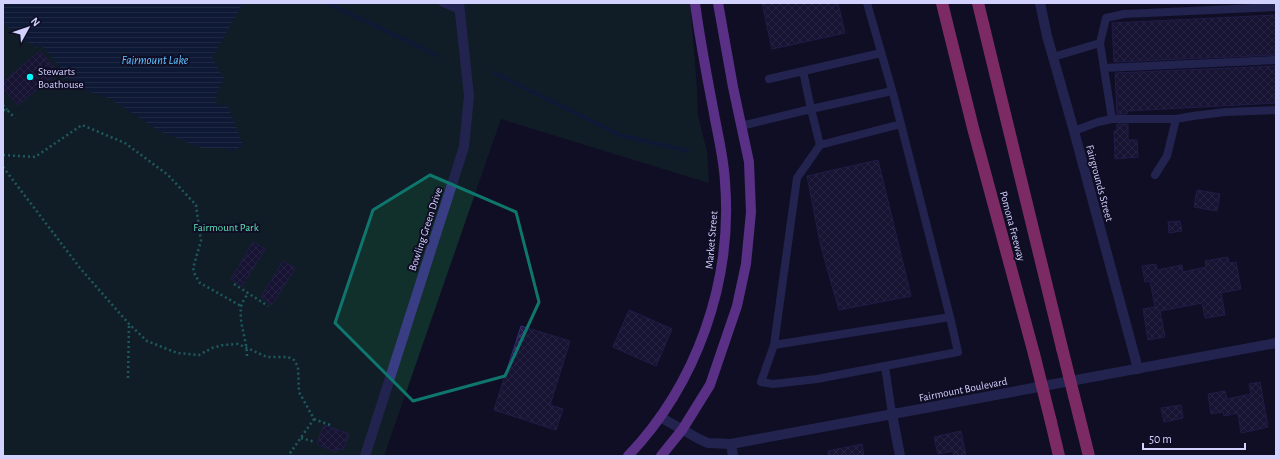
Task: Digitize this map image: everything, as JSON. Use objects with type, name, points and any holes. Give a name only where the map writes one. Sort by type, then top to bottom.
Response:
[{"type":"highway","points":[[934,3],[943,9]]},
{"type":"highway","name":"Pomona Freeway","points":[[978,3],[1089,456]]},
{"type":"highway","name":"Pomona Freeway","points":[[943,9],[973,128],[1034,354],[1059,456]]},
{"type":"main road","name":"Market Street","points":[[628,456],[660,417],[686,372],[702,338],[717,291],[725,240],[726,187],[723,160],[695,3]]},
{"type":"main road","points":[[661,456],[682,430],[710,385],[737,306],[746,264],[751,212],[749,162],[718,3]]},
{"type":"street","name":"Fairgrounds Street","points":[[1040,3],[1047,36],[1138,369]]},
{"type":"street","name":"Bowling Green Drive","points":[[365,456],[464,147],[468,111],[468,78],[459,6]]},
{"type":"street","name":"Fairmount Boulevard","points":[[660,417],[708,443],[731,444],[1276,343]]},
{"type":"street","points":[[892,414],[900,456]]},
{"type":"street","points":[[731,444],[733,456]]},
{"type":"lane","points":[[443,3],[459,6]]},
{"type":"lane","points":[[867,3],[901,124],[958,352],[816,379],[773,384],[761,382],[774,345],[797,178],[820,145],[901,124]]},
{"type":"lane","points":[[1112,119],[1100,43],[1106,18],[1124,14],[1276,7]]},
{"type":"lane","points":[[1053,57],[1100,43]]},
{"type":"lane","points":[[769,79],[881,53]]},
{"type":"lane","points":[[1104,68],[1276,60]]},
{"type":"lane","points":[[803,71],[820,145]]},
{"type":"lane","points":[[741,126],[892,91]]},
{"type":"lane","points":[[1074,131],[1098,122],[1112,119],[1176,119],[1226,112],[1276,110]]},
{"type":"lane","points":[[1155,175],[1167,156],[1176,119]]},
{"type":"lane","points":[[774,345],[950,317]]},
{"type":"lane","points":[[885,366],[892,414]]},
{"type":"path","points":[[3,105],[15,118]]},
{"type":"path","points":[[3,155],[35,156],[82,125],[125,143],[168,175],[196,205],[201,241],[193,268],[195,275],[200,283],[241,306]]},
{"type":"path","points":[[3,167],[80,268],[129,324],[147,341],[177,354],[199,355],[223,344],[238,344],[267,357],[288,356],[294,360],[298,367],[298,392],[314,419],[330,425]]},
{"type":"path","points":[[234,284],[268,306]]},
{"type":"path","points":[[247,356],[241,306],[248,293]]},
{"type":"path","points":[[128,378],[129,324]]},
{"type":"path","points":[[288,456],[314,419]]},
{"type":"path","points":[[301,438],[315,442]]},
{"type":"highlighted area","points":[[430,175],[516,212],[539,302],[505,376],[413,401],[335,323],[373,210]]},
{"type":"green space","name":"Fairmount Park","points":[[3,3],[690,3],[698,116],[707,152],[709,183],[501,119],[384,456],[3,456]]},
{"type":"water","name":"Fairmount Lake","points":[[3,3],[243,3],[212,58],[224,78],[215,101],[220,105],[228,106],[243,145],[233,151],[219,148],[201,148],[159,131],[111,99],[85,90],[61,75],[64,72],[41,45],[37,48],[22,39],[3,23]]},
{"type":"building","points":[[762,3],[838,3],[845,33],[772,49]]},
{"type":"building","points":[[1276,15],[1276,55],[1114,62],[1112,23]]},
{"type":"building","name":"Stewarts Boathouse","points":[[40,51],[58,72],[18,105],[3,88],[3,82]]},
{"type":"building","points":[[1276,66],[1276,103],[1127,111],[1127,114],[1117,114],[1115,73]]},
{"type":"building","points":[[1117,124],[1128,124],[1128,140],[1137,140],[1138,157],[1115,159],[1114,131],[1117,131]]},
{"type":"building","points":[[878,160],[911,296],[839,310],[821,247],[807,176]]},
{"type":"building","points":[[1197,190],[1220,194],[1217,211],[1194,207]]},
{"type":"building","points":[[1180,221],[1182,231],[1169,233],[1168,222]]},
{"type":"building","points":[[253,242],[265,249],[242,286],[231,279]]},
{"type":"building","points":[[1228,257],[1229,263],[1236,262],[1241,289],[1221,293],[1225,315],[1205,318],[1202,303],[1160,311],[1165,337],[1148,340],[1143,309],[1155,307],[1150,281],[1145,282],[1142,266],[1156,264],[1157,270],[1182,265],[1183,272],[1206,267],[1205,261]]},
{"type":"building","points":[[283,261],[295,268],[272,305],[261,297]]},
{"type":"building","points":[[629,310],[672,329],[656,366],[613,347]]},
{"type":"building","points":[[521,326],[570,341],[550,405],[563,409],[556,430],[494,410]]},
{"type":"building","points":[[1260,382],[1268,427],[1241,433],[1238,413],[1224,416],[1223,412],[1211,414],[1208,394],[1225,391],[1227,399],[1251,394],[1249,384]]},
{"type":"building","points":[[1181,405],[1183,418],[1164,422],[1161,408]]},
{"type":"building","points":[[324,425],[349,434],[343,450],[337,448],[336,452],[317,444]]},
{"type":"building","points":[[961,431],[966,456],[954,456],[953,451],[938,454],[934,437]]},
{"type":"building","points":[[862,444],[864,456],[829,456],[828,451]]},
{"type":"waterway","points":[[328,3],[436,55]]},
{"type":"waterway","points":[[494,73],[620,135],[687,151]]},
{"type":"place","name":"Stewarts Boathouse","points":[[30,77]]}]
